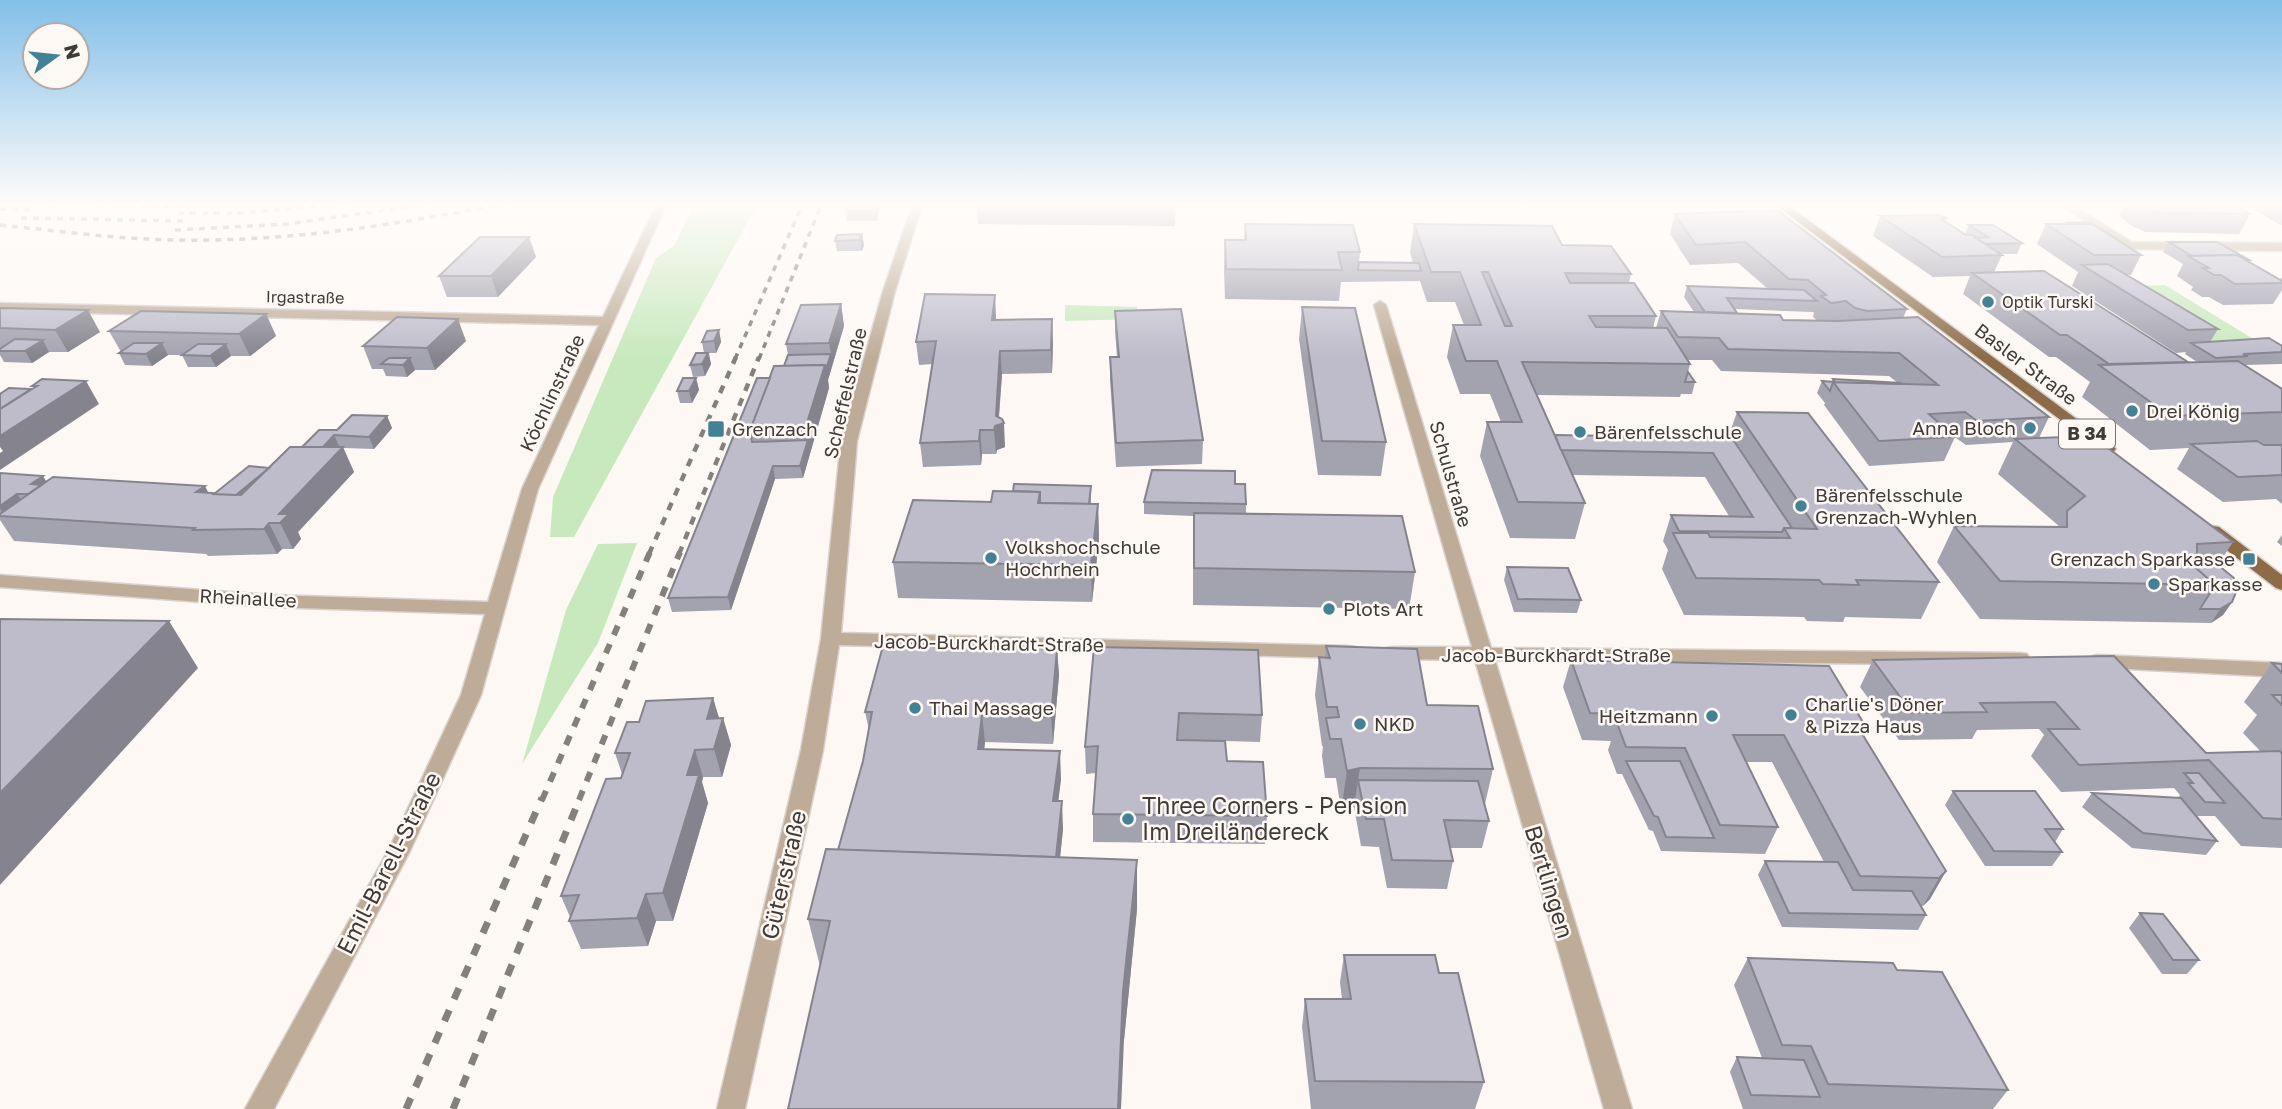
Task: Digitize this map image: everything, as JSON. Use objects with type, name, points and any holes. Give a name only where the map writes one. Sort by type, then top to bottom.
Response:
[{"type":"main road","name":"Basler Straße","points":[[1847,255],[2117,456]]},
{"type":"main road","points":[[2205,525],[2282,584]]},
{"type":"street","name":"Köchlinstraße","points":[[497,608],[530,489],[639,255]]},
{"type":"street","name":"Scheffelstraße","points":[[831,639],[849,441],[901,255]]},
{"type":"street","name":"Schulstraße","points":[[1380,305],[1481,655]]},
{"type":"street","name":"Irgastraße","points":[[0,307],[609,321]]},
{"type":"street","name":"Rheinallee","points":[[0,582],[270,601],[497,608]]},
{"type":"street","name":"Emil-Barell-Straße","points":[[259,1109],[399,851],[471,695],[497,608]]},
{"type":"street","name":"Jacob-Burckhardt-Straße","points":[[831,639],[1481,655],[1975,657],[2044,660]]},
{"type":"street","name":"Güterstraße","points":[[731,1109],[812,750],[831,639]]},
{"type":"street","name":"Bertlingen","points":[[1481,655],[1618,1109]]},
{"type":"street","points":[[2072,661],[2282,670]]},
{"type":"green space","points":[[661,255],[729,255],[574,537],[550,537],[553,497],[656,258]]},
{"type":"green space","points":[[2165,285],[2268,348],[2204,350],[2107,287]]},
{"type":"green space","points":[[1065,305],[1137,307],[1138,319],[1065,321]]},
{"type":"green space","points":[[637,543],[598,643],[522,764],[566,610],[598,544]]},
{"type":"building","points":[[461,255],[512,255],[491,276],[439,276]]},
{"type":"building","points":[[1226,255],[1339,255],[1342,270],[1226,269]]},
{"type":"building","points":[[1425,255],[1617,255],[1631,274],[1565,273],[1570,283],[1634,283],[1656,316],[1589,316],[1596,327],[1667,328],[1690,364],[1522,362],[1585,503],[1518,502],[1487,422],[1522,422],[1497,361],[1466,361],[1453,325],[1481,325],[1460,272],[1431,272]],"holes":[[[1482,272],[1488,272],[1512,326],[1505,326]]]},
{"type":"building","points":[[1760,255],[1836,255],[1907,309],[1867,311],[1855,308],[1846,301],[1831,303],[1821,296],[1826,295],[1808,280],[1789,279]]},
{"type":"building","points":[[1939,255],[2002,255],[1942,257]]},
{"type":"building","points":[[2190,255],[2240,255],[2249,260],[2237,255]]},
{"type":"building","points":[[2237,255],[2282,283],[2235,284],[2221,275],[2214,275],[2203,268],[2209,268],[2188,256]]},
{"type":"building","points":[[1359,262],[1419,263],[1421,271],[1358,270]]},
{"type":"building","points":[[2108,264],[2218,329],[2188,330],[2082,265]]},
{"type":"building","points":[[2044,271],[2188,362],[2109,364],[2067,335],[2060,335],[1972,273]]},
{"type":"building","points":[[1687,286],[1804,290],[1817,301],[1727,298],[1737,313],[1705,312]]},
{"type":"building","points":[[925,294],[995,295],[992,320],[1052,319],[1051,350],[1000,351],[996,416],[1004,423],[995,426],[994,430],[980,430],[979,441],[920,443],[936,341],[916,342]]},
{"type":"building","points":[[841,304],[829,343],[786,344],[801,305]]},
{"type":"building","points":[[1302,307],[1355,308],[1386,442],[1322,441]]},
{"type":"building","points":[[0,308],[88,310],[55,330],[0,328]]},
{"type":"building","points":[[1181,309],[1203,440],[1116,443],[1110,357],[1119,357],[1115,311]]},
{"type":"building","points":[[141,311],[266,314],[239,334],[109,331]]},
{"type":"building","points":[[1661,311],[1780,315],[1783,320],[1838,321],[1918,317],[2049,417],[1977,421],[1965,412],[1929,414],[1955,437],[1879,441],[1833,382],[1938,385],[1899,353],[1728,349],[1719,338],[1678,337]]},
{"type":"building","points":[[397,317],[458,319],[427,348],[363,346]]},
{"type":"building","points":[[719,330],[714,341],[702,342],[707,331]]},
{"type":"building","points":[[2269,338],[2282,346],[2282,352],[2216,358],[2191,343]]},
{"type":"building","points":[[15,339],[43,340],[25,351],[0,351]]},
{"type":"building","points":[[134,343],[162,343],[146,354],[119,353]]},
{"type":"building","points":[[198,344],[226,344],[210,356],[182,355]]},
{"type":"building","points":[[696,353],[708,353],[702,364],[690,365]]},
{"type":"building","points":[[831,354],[826,369],[825,365],[784,366],[788,355]]},
{"type":"building","points":[[389,358],[410,358],[403,365],[381,364]]},
{"type":"building","points":[[2238,361],[2282,389],[2282,412],[2170,416],[2099,365]]},
{"type":"building","points":[[825,365],[805,429],[750,430],[774,366]]},
{"type":"building","points":[[1688,372],[1695,382],[1685,382]]},
{"type":"building","points":[[683,378],[696,378],[689,391],[677,391]]},
{"type":"building","points":[[757,378],[770,378],[750,430],[752,442],[808,440],[800,466],[773,466],[728,597],[668,598]]},
{"type":"building","points":[[42,379],[86,381],[0,436],[0,409],[37,386],[32,386]]},
{"type":"building","points":[[1833,379],[1902,384],[1833,382],[1830,391],[1822,381],[1835,382]]},
{"type":"building","points":[[9,388],[31,389],[0,409],[0,394]]},
{"type":"building","points":[[1737,412],[1808,413],[1939,582],[1856,580],[1859,585],[1823,584],[1819,580],[1696,578],[1673,533],[1708,533],[1710,537],[1790,538],[1784,528],[1817,529]]},
{"type":"building","points":[[352,415],[387,416],[369,437],[334,435],[323,447],[302,447],[319,430],[337,430]]},
{"type":"building","points":[[1555,435],[1732,438],[1792,528],[1784,528],[1782,532],[1679,531],[1671,515],[1753,517],[1713,453],[1561,450]]},
{"type":"building","points":[[2092,436],[2233,542],[2197,544],[2197,554],[2189,560],[2215,585],[2000,581],[1954,526],[2067,527],[2067,511],[2085,496],[2015,439]]},
{"type":"building","points":[[2257,441],[2264,445],[2282,445],[2282,475],[2238,477],[2191,444]]},
{"type":"building","points":[[290,447],[343,447],[279,514],[289,514],[280,523],[269,523],[264,529],[193,530],[195,528],[0,516],[53,477],[205,486],[196,492],[241,495]]},
{"type":"building","points":[[249,466],[269,468],[236,495],[214,494]]},
{"type":"building","points":[[1152,470],[1235,471],[1235,484],[1245,484],[1246,504],[1144,502]]},
{"type":"building","points":[[0,473],[43,476],[31,484],[41,485],[28,494],[17,494],[0,506]]},
{"type":"building","points":[[1014,484],[1091,486],[1089,504],[1040,503],[1040,492],[1013,491]]},
{"type":"building","points":[[993,491],[1040,492],[1038,503],[1098,504],[1091,565],[893,562],[913,500],[991,502]]},
{"type":"building","points":[[1194,513],[1402,516],[1415,572],[1194,568]]},
{"type":"building","points":[[2218,565],[2234,578],[2237,590],[2232,602],[2220,609],[2200,609],[2215,585],[2195,567]]},
{"type":"building","points":[[1507,567],[1568,568],[1581,600],[1518,599]]},
{"type":"building","points":[[0,619],[169,621],[0,793]]},
{"type":"building","points":[[884,642],[1057,649],[1051,717],[982,715],[978,749],[1060,751],[1053,801],[1062,801],[1056,857],[838,850],[863,761],[872,712],[865,712]]},
{"type":"building","points":[[1326,646],[1417,649],[1427,705],[1478,706],[1493,769],[1360,768],[1347,771],[1341,739],[1330,739],[1326,718],[1339,717],[1337,707],[1327,707],[1319,657],[1330,658]]},
{"type":"building","points":[[1094,647],[1258,650],[1262,715],[1179,713],[1177,740],[1225,741],[1227,761],[1263,762],[1267,816],[1093,814],[1098,746],[1085,747]]},
{"type":"building","points":[[2114,656],[2206,753],[2280,751],[2282,819],[2263,818],[2209,760],[2079,765],[2048,729],[2079,729],[2055,702],[1980,703],[1987,712],[1912,713],[1873,660]]},
{"type":"building","points":[[1571,660],[1829,666],[1866,727],[1858,727],[1946,871],[1939,878],[1860,876],[1784,735],[1733,735],[1778,827],[1720,825],[1685,748],[1626,747],[1617,723],[1623,724],[1619,714],[1590,713]]},
{"type":"building","points":[[2272,663],[2282,664],[2282,673]]},
{"type":"building","points":[[2272,695],[2282,695],[2282,705]]},
{"type":"building","points":[[713,698],[707,719],[723,718],[714,749],[695,750],[687,775],[699,775],[663,893],[646,894],[637,918],[569,921],[579,895],[561,896],[606,779],[621,778],[630,753],[615,753],[627,722],[639,722],[646,701]]},
{"type":"building","points":[[1626,761],[1680,761],[1714,838],[1666,837],[1658,817],[1654,816]]},
{"type":"building","points":[[2184,773],[2199,773],[2225,803],[2205,802],[2188,783],[2193,783]]},
{"type":"building","points":[[1358,780],[1478,781],[1489,821],[1444,820],[1453,861],[1392,860],[1384,819],[1366,819]]},
{"type":"building","points":[[1953,791],[2035,791],[2063,829],[2045,829],[2062,852],[1994,851]]},
{"type":"building","points":[[2092,793],[2181,798],[2217,841],[2143,833]]},
{"type":"building","points":[[826,849],[1137,860],[1123,991],[1118,1109],[788,1109],[830,921],[808,919]]},
{"type":"building","points":[[1765,861],[1838,862],[1853,890],[1912,891],[1926,915],[1789,913]]},
{"type":"building","points":[[2140,913],[2163,914],[2199,960],[2173,960]]},
{"type":"building","points":[[1344,955],[1435,955],[1439,973],[1458,973],[1484,1082],[1315,1081],[1305,999],[1351,999]]},
{"type":"building","points":[[1748,958],[1893,963],[1897,970],[1942,972],[2008,1090],[1828,1084],[1811,1046],[1782,1045]]},
{"type":"building","points":[[1737,1057],[1804,1060],[1820,1097],[1751,1095]]},
{"type":"railway","points":[[735,359],[780,255]]},
{"type":"railway","points":[[759,359],[801,255]]},
{"type":"railway","points":[[649,554],[736,357]]},
{"type":"railway","points":[[679,554],[759,357]]},
{"type":"railway","points":[[542,800],[650,552]]},
{"type":"railway","points":[[579,800],[680,552]]},
{"type":"railway","points":[[406,1109],[542,798]]},
{"type":"railway","points":[[453,1109],[580,798]]},
{"type":"place","name":"Optik Turski","points":[[1988,302]]},
{"type":"place","name":"Drei König","points":[[2132,411]]},
{"type":"place","name":"Anna Bloch","points":[[2030,428]]},
{"type":"place","name":"Grenzach","points":[[716,429]]},
{"type":"place","name":"Bärenfelsschule","points":[[1580,432]]},
{"type":"place","name":"Bärenfelsschule Grenzach-Wyhlen","points":[[1801,506]]},
{"type":"place","name":"Volkshochschule Hochrhein","points":[[991,558]]},
{"type":"place","name":"Grenzach Sparkasse","points":[[2249,559]]},
{"type":"place","name":"Sparkasse","points":[[2154,584]]},
{"type":"place","name":"Plots Art","points":[[1329,609]]},
{"type":"place","name":"Thai Massage","points":[[915,708]]},
{"type":"place","name":"Charlie's Döner & Pizza Haus","points":[[1791,715]]},
{"type":"place","name":"Heitzmann","points":[[1712,716]]},
{"type":"place","name":"NKD","points":[[1360,724]]},
{"type":"place","name":"Three Corners - Pension Im Dreiländereck","points":[[1128,819]]}]
